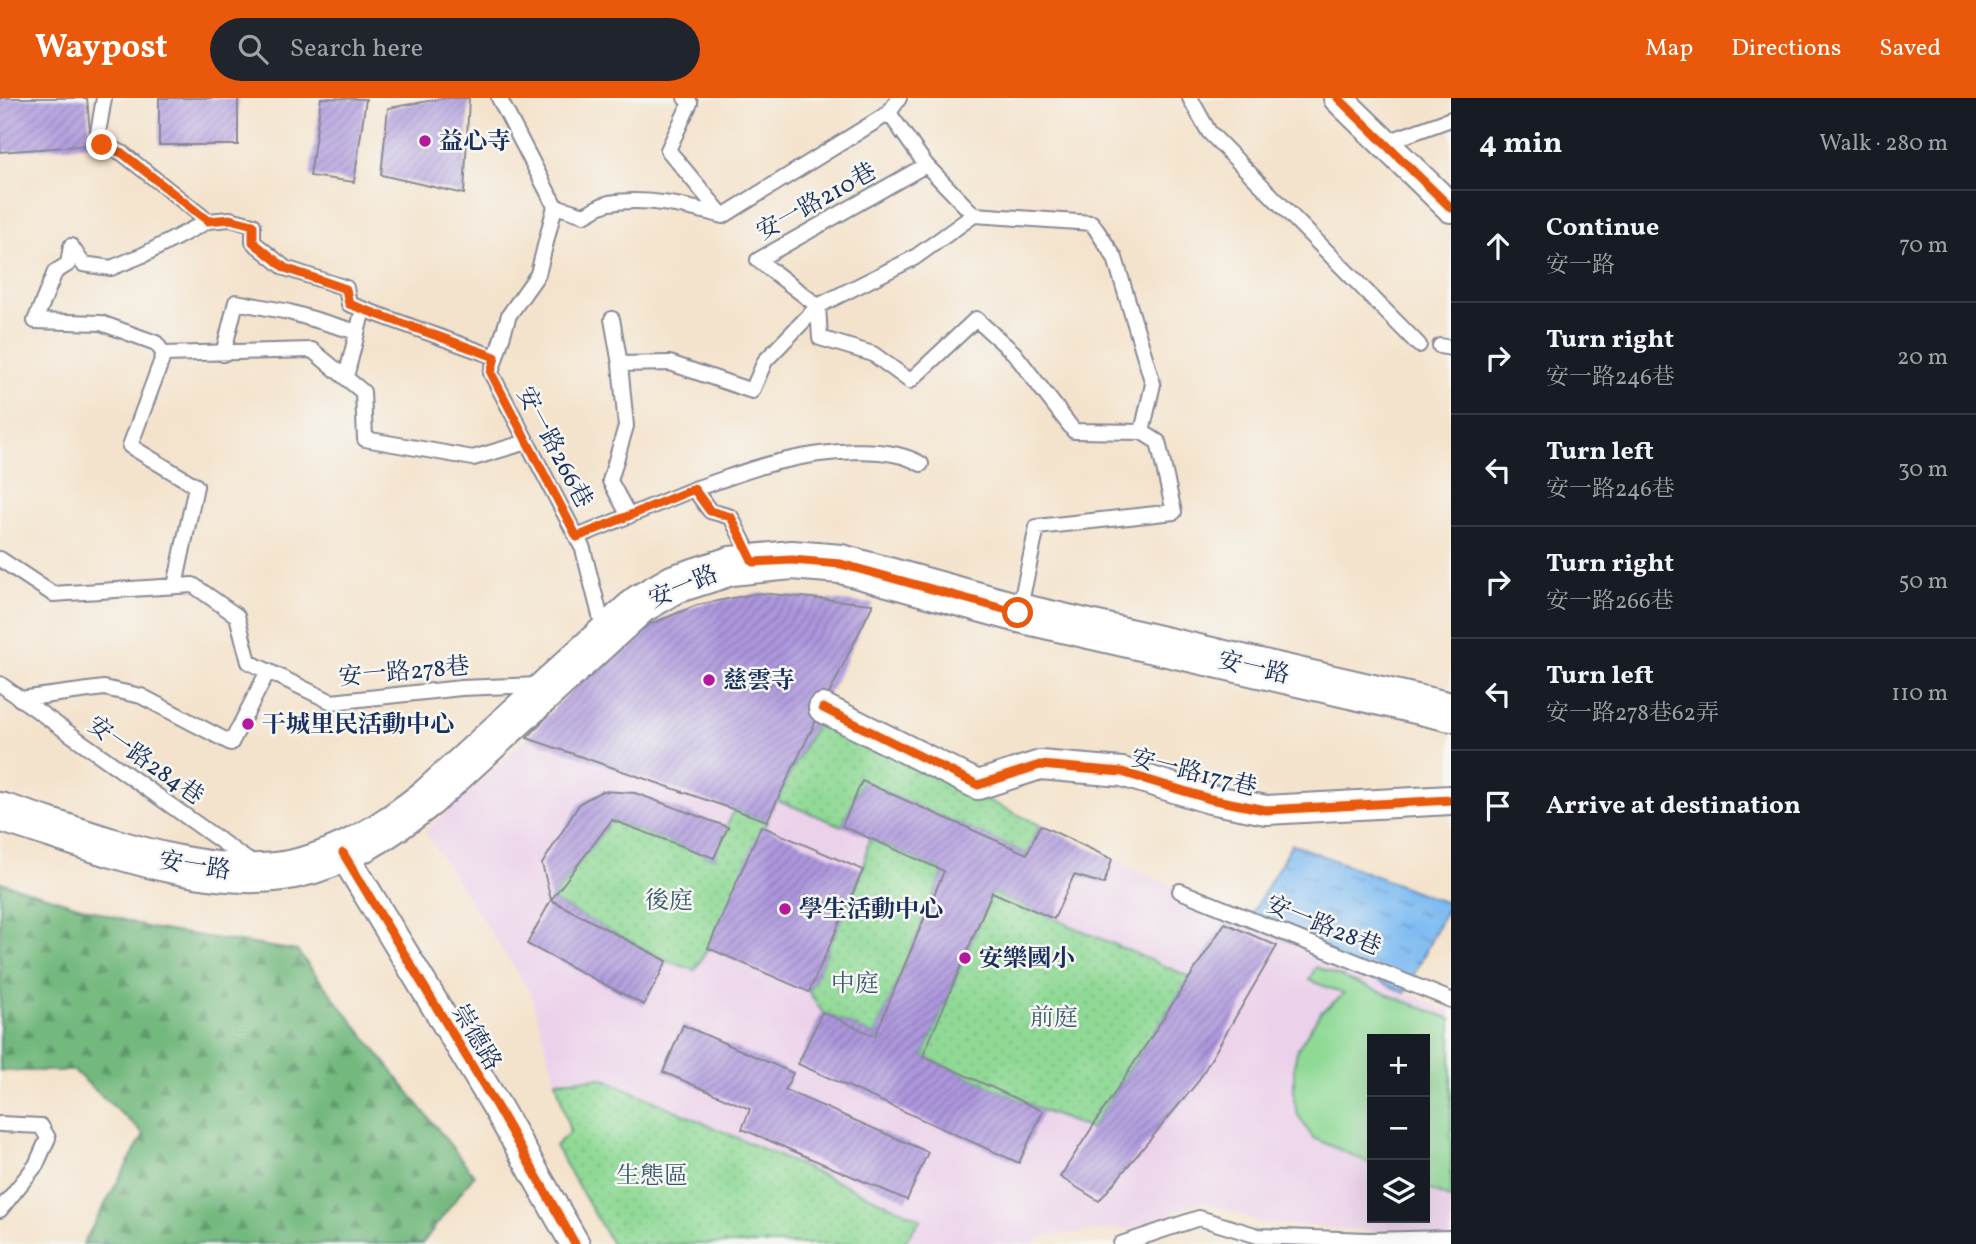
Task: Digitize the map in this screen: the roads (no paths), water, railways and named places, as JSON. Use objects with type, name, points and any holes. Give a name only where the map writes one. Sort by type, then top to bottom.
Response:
[{"type":"main road","name":"安一路","points":[[0,812],[161,861],[232,872],[293,870],[343,853],[394,825],[429,797],[640,604],[657,593],[712,572],[753,562],[792,560],[841,564],[1018,613],[1451,712]]},
{"type":"street","points":[[1338,98],[1449,203]]},
{"type":"street","name":"安一路177巷","points":[[823,708],[978,785],[1040,765],[1122,772],[1210,799],[1266,810],[1451,800]]},
{"type":"street","name":"崇德路","points":[[343,853],[497,1107],[575,1244]]},
{"type":"lane","points":[[104,98],[97,139],[99,143],[122,153],[208,221]]},
{"type":"lane","points":[[499,98],[555,206],[584,215],[607,203],[653,202],[691,207],[723,216],[889,113],[899,98]]},
{"type":"lane","points":[[685,98],[690,103],[668,150],[723,216]]},
{"type":"lane","points":[[1190,98],[1209,132],[1419,345]]},
{"type":"lane","points":[[889,113],[926,165],[974,215]]},
{"type":"lane","points":[[1384,143],[1451,119]]},
{"type":"lane","name":"安一路210巷","points":[[818,306],[758,260],[926,165]]},
{"type":"lane","name":"安一路266巷","points":[[555,206],[538,274],[509,315],[491,373],[583,549],[605,635]]},
{"type":"lane","points":[[620,364],[670,363],[752,391],[765,361],[818,306],[914,258],[974,215],[1092,223],[1115,258],[1153,384],[1142,432]]},
{"type":"lane","points":[[164,354],[156,342],[100,323],[35,321],[55,272],[68,264],[71,246],[83,264],[111,268],[144,255],[208,221],[230,219],[253,225],[253,242],[285,268],[346,289],[349,304],[495,357]]},
{"type":"lane","points":[[223,354],[236,302],[289,312],[357,332]]},
{"type":"lane","points":[[818,306],[820,338],[873,354],[910,382],[976,319],[1014,353],[1074,431],[1142,432],[1158,442],[1174,512],[1037,527],[1018,613]]},
{"type":"lane","points":[[346,377],[363,309]]},
{"type":"lane","points":[[612,319],[626,426],[610,481],[629,516]]},
{"type":"lane","points":[[164,354],[312,350],[363,393],[365,439],[473,458],[527,442]]},
{"type":"lane","points":[[0,559],[53,593],[175,586],[196,486],[130,446],[164,354]]},
{"type":"lane","points":[[577,537],[694,489],[782,461],[858,451],[910,457],[921,464]]},
{"type":"lane","points":[[694,489],[710,511],[731,517],[753,562]]},
{"type":"lane","name":"安一路278巷","points":[[175,586],[193,585],[237,616],[249,662],[332,702],[461,688],[551,685]]},
{"type":"lane","points":[[20,699],[104,688],[141,696],[231,743],[268,671]]},
{"type":"lane","name":"安一路284巷","points":[[0,684],[265,872]]},
{"type":"lane","name":"安一路28巷","points":[[1180,891],[1451,1000]]},
{"type":"lane","points":[[0,1125],[41,1126],[48,1139],[36,1165],[0,1210]]},
{"type":"lane","points":[[1121,1244],[1199,1218],[1258,1236],[1368,1240],[1451,1238]]},
{"type":"water","points":[[1292,844],[1449,904],[1405,993],[1247,922]]},
{"type":"place","name":"益心寺","points":[[425,141]]},
{"type":"place","name":"慈雲寺","points":[[709,680]]},
{"type":"place","name":"干城里民活動中心","points":[[248,724]]},
{"type":"place","name":"學生活動中心","points":[[785,909]]},
{"type":"place","name":"安樂國小","points":[[965,958]]},
{"type":"park label","name":"後庭","points":[[669,900]]},
{"type":"park label","name":"中庭","points":[[855,983]]},
{"type":"park label","name":"前庭","points":[[1054,1017]]},
{"type":"park label","name":"生態區","points":[[652,1175]]}]
